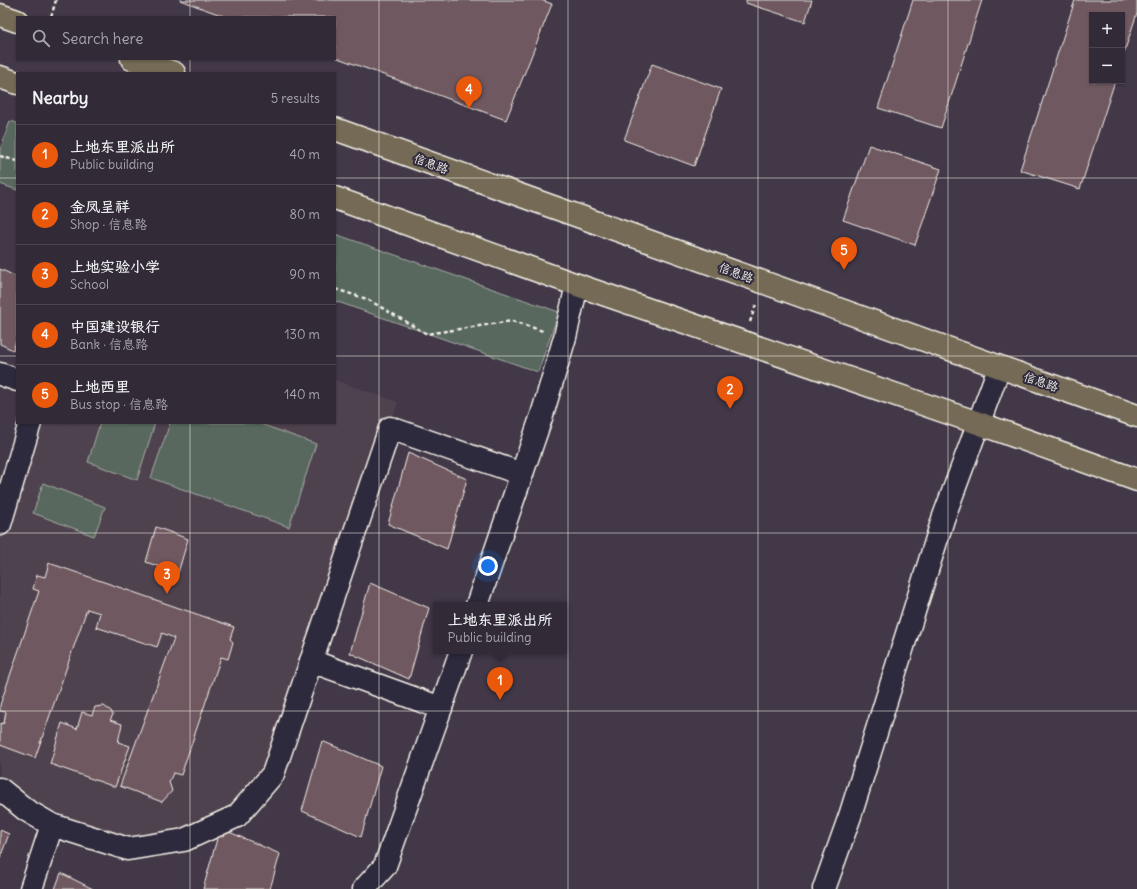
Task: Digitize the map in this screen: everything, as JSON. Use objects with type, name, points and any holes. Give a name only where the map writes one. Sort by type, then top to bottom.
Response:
[{"type":"main road","points":[[0,15],[16,21]]},
{"type":"main road","points":[[135,60],[171,72]]},
{"type":"main road","points":[[0,77],[16,83]]},
{"type":"main road","name":"信息路","points":[[336,129],[999,368],[1137,416]]},
{"type":"main road","points":[[336,198],[578,285],[978,423],[1137,480]]},
{"type":"street","points":[[478,602],[543,411],[578,285]]},
{"type":"street","points":[[824,889],[852,808],[943,519],[999,368]]},
{"type":"street","points":[[0,374],[16,380]]},
{"type":"street","points":[[0,524],[30,424]]},
{"type":"street","points":[[0,789],[26,810],[52,825],[128,849],[184,840],[237,816],[273,774],[390,428],[522,474]]},
{"type":"street","points":[[364,889],[385,866],[460,654]]},
{"type":"street","points":[[311,661],[441,708]]},
{"type":"street","points":[[31,889],[52,825]]},
{"type":"path","points":[[51,16],[56,0]]},
{"type":"path","points":[[0,156],[16,161]]},
{"type":"path","points":[[744,342],[763,283]]},
{"type":"path","points":[[336,289],[367,299],[427,334],[512,321],[564,338]]},
{"type":"shaded area","points":[[336,380],[398,402],[273,774],[237,816],[128,849],[0,789],[0,526],[31,424],[336,424]]},
{"type":"green space","points":[[10,121],[16,123],[16,190],[0,184],[0,150]]},
{"type":"green space","points":[[336,234],[559,312],[538,372],[336,301]]},
{"type":"green space","points":[[100,424],[155,424],[137,480],[88,462]]},
{"type":"green space","points":[[170,424],[261,424],[316,444],[289,527],[151,478]]},
{"type":"green space","points":[[43,483],[105,507],[94,536],[33,513]]},
{"type":"building","points":[[180,0],[541,0],[552,4],[506,120],[336,57],[336,16],[223,16]]},
{"type":"building","points":[[746,0],[812,0],[805,22],[746,3]]},
{"type":"building","points":[[913,0],[982,0],[941,128],[878,108]]},
{"type":"building","points":[[1075,0],[1137,0],[1137,13],[1125,50],[1125,12],[1089,12],[1089,84],[1114,84],[1080,189],[1020,170]]},
{"type":"building","points":[[652,64],[721,89],[694,166],[624,140]]},
{"type":"building","points":[[869,145],[941,169],[915,245],[843,220]]},
{"type":"building","points":[[0,269],[16,277],[16,341],[13,350],[0,344]]},
{"type":"building","points":[[408,453],[467,479],[447,549],[388,524]]},
{"type":"building","points":[[156,527],[188,539],[178,573],[146,562]]},
{"type":"building","points":[[49,563],[234,627],[230,639],[233,642],[228,659],[221,657],[181,775],[173,773],[169,782],[172,791],[162,802],[120,786],[174,638],[162,633],[157,647],[96,627],[100,613],[87,609],[35,758],[0,745],[0,724],[4,723],[6,712],[0,711],[0,705],[39,591],[33,589],[37,575],[45,577]]},
{"type":"building","points":[[370,583],[429,608],[409,679],[350,653]]},
{"type":"building","points":[[104,706],[111,711],[113,715],[110,720],[122,724],[118,742],[130,746],[115,787],[50,764],[62,723],[77,729],[82,712],[92,715],[95,707]]},
{"type":"building","points":[[322,741],[381,766],[361,837],[302,811]]},
{"type":"building","points":[[220,828],[280,854],[270,889],[203,889]]},
{"type":"building","points":[[0,830],[9,834],[0,858]]},
{"type":"building","points":[[61,873],[93,889],[55,889]]},
{"type":"place","name":"中国建设银行","points":[[469,109]]},
{"type":"place","name":"上地西里","points":[[844,270]]},
{"type":"place","name":"金凤呈祥","points":[[730,409]]},
{"type":"place","name":"上地实验小学","points":[[167,594]]},
{"type":"place","name":"上地东里派出所","points":[[500,700]]}]
